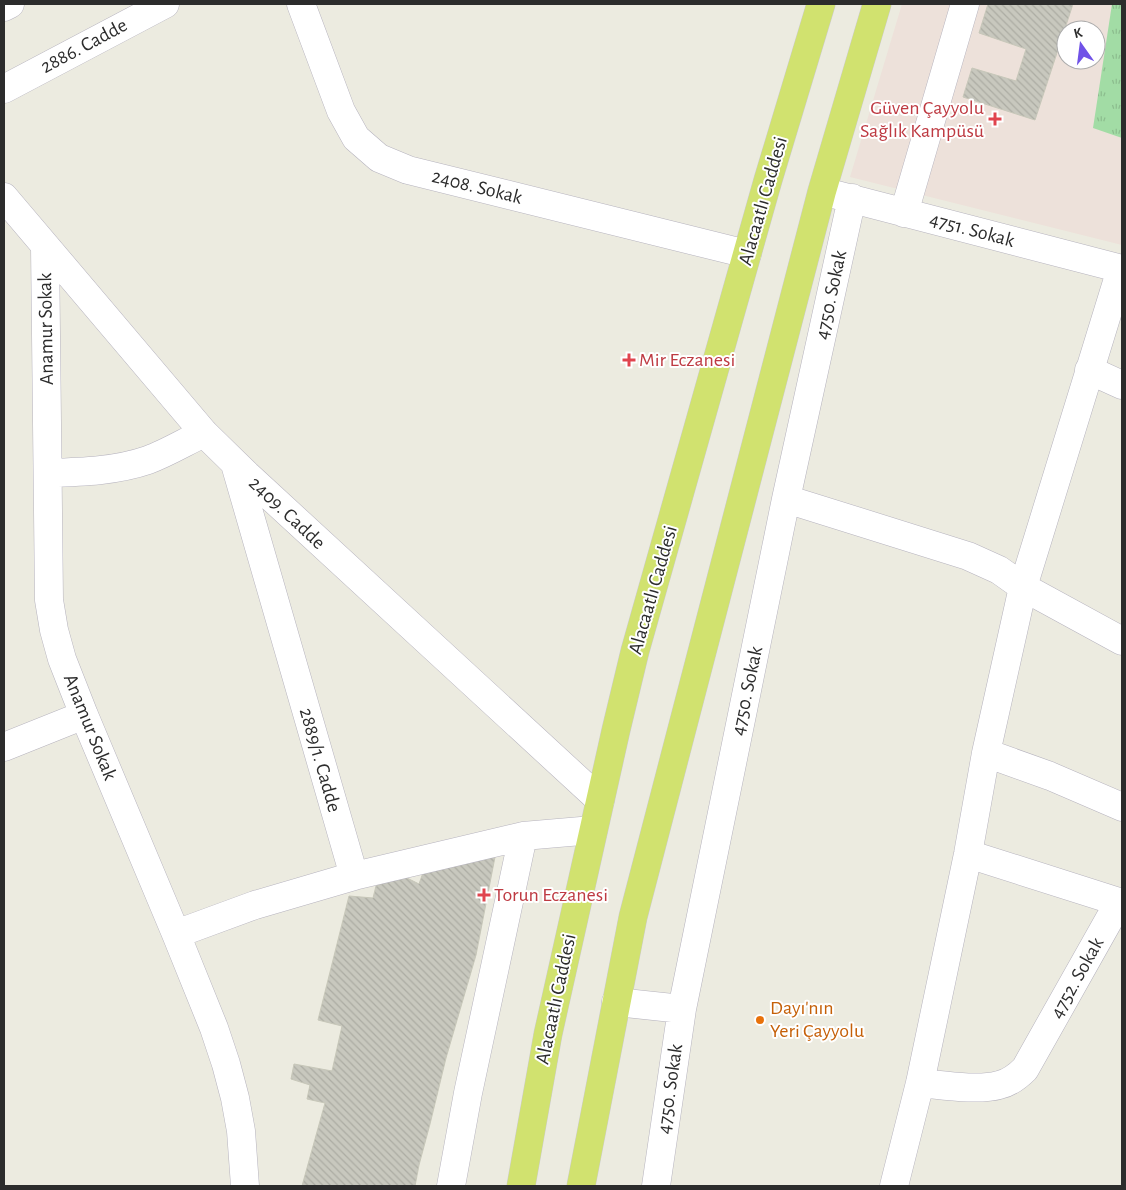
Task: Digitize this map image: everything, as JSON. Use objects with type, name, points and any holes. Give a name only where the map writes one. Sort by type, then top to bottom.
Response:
[{"type":"main road","name":"Alacaatlı Caddesi","points":[[521,1186],[548,1034],[635,651],[768,180],[821,4]]},
{"type":"main road","points":[[581,1186],[632,917],[822,191],[877,4]]},
{"type":"street","points":[[4,6],[10,4]]},
{"type":"street","name":"2886. Cadde","points":[[4,88],[165,4]]},
{"type":"street","name":"2408. Sokak","points":[[301,4],[342,111],[356,138],[380,158],[408,170],[747,254]]},
{"type":"street","points":[[904,213],[965,4]]},
{"type":"street","name":"4751. Sokak","points":[[822,191],[1121,269]]},
{"type":"street","name":"2409. Cadde","points":[[4,197],[204,433],[235,464],[600,800]]},
{"type":"street","name":"4750. Sokak","points":[[656,1186],[682,1009],[786,499],[852,198]]},
{"type":"street","name":"Anamur Sokak","points":[[45,246],[50,600],[54,630],[62,659],[84,715],[214,1028],[235,1098],[241,1131],[245,1186]]},
{"type":"street","points":[[894,1186],[920,1083],[968,854],[986,753],[1023,587],[1121,269]]},
{"type":"street","points":[[1089,370],[1122,385]]},
{"type":"street","points":[[49,473],[112,469],[147,460],[204,433]]},
{"type":"street","name":"2889/1. Cadde","points":[[235,464],[354,876]]},
{"type":"street","points":[[786,499],[968,556],[999,570],[1023,587],[1122,641]]},
{"type":"street","points":[[4,747],[84,715]]},
{"type":"street","points":[[986,753],[1050,776],[1122,808]]},
{"type":"street","points":[[176,934],[255,905],[354,876],[523,836],[593,830]]},
{"type":"street","points":[[451,1186],[468,1093],[523,836]]},
{"type":"street","name":"4752. Sokak","points":[[920,1083],[983,1088],[1000,1085],[1014,1079],[1026,1069],[1120,902],[968,854]]},
{"type":"street","points":[[616,1002],[682,1009]]},
{"type":"shaded area","name":"Güven Çayyolu Sağlık Kampüsü","points":[[902,4],[1122,4],[1122,245],[850,177]]},
{"type":"green space","points":[[1112,4],[1122,4],[1122,138],[1093,128],[1102,70],[1106,70],[1106,43]]},
{"type":"building","points":[[988,4],[1073,4],[1068,20],[1056,20],[1056,56],[1035,120],[963,97],[972,68],[1016,81],[1026,49],[979,33]]},
{"type":"building","points":[[479,854],[495,857],[476,955],[446,1058],[415,1186],[302,1186],[325,1103],[307,1099],[310,1085],[291,1079],[294,1064],[332,1071],[342,1026],[318,1020],[349,896],[373,898],[376,886],[403,876],[419,884],[424,870]]},
{"type":"place","name":"Güven Çayyolu Sağlık Kampüsü","points":[[995,119]]},
{"type":"place","name":"Mir Eczanesi","points":[[629,360]]},
{"type":"place","name":"Torun Eczanesi","points":[[484,895]]},
{"type":"place","name":"Dayı'nın Yeri Çayyolu","points":[[760,1020]]}]
